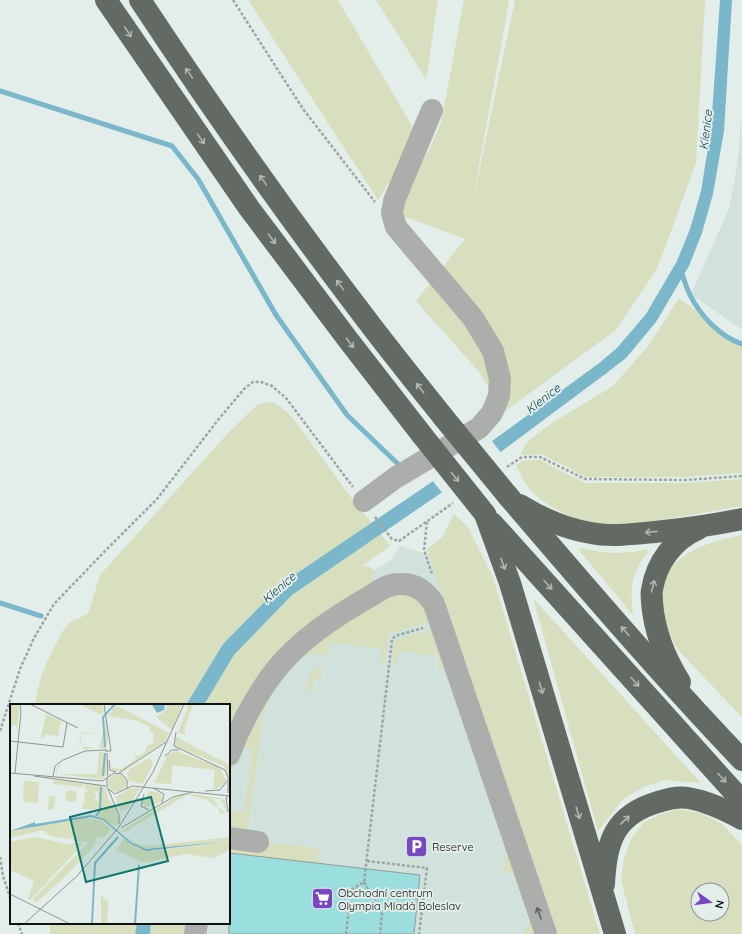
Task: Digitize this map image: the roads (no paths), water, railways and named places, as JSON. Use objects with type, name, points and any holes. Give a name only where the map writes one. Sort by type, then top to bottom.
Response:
[{"type":"highway","points":[[106,0],[249,208],[422,435],[485,514],[742,801]]},
{"type":"highway","points":[[140,0],[178,58],[271,191],[359,311],[508,496],[600,603],[742,760]]},
{"type":"highway","points":[[508,496],[545,518],[592,533],[612,535],[703,527],[742,519]]},
{"type":"highway","points":[[485,514],[510,583],[615,934]]},
{"type":"highway","points":[[703,527],[685,536],[670,550],[659,568],[652,590],[653,616],[659,638],[679,679],[707,723]]},
{"type":"highway","points":[[604,895],[605,863],[610,841],[618,826],[632,813],[667,799],[686,797],[707,803],[742,819]]},
{"type":"lane","points":[[369,508],[395,478],[479,428],[492,413],[499,396],[500,379],[493,351],[473,318],[396,227],[392,213],[394,201],[432,110]]},
{"type":"lane","points":[[230,753],[253,705],[274,672],[296,649],[344,612],[387,586],[408,584],[421,589],[428,595],[434,604],[546,934]]},
{"type":"lane","points":[[230,838],[258,842]]},
{"type":"lane","points":[[195,934],[197,924]]},
{"type":"water","name":"Klenice","points":[[720,0],[732,0],[724,131],[713,194],[702,233],[689,266],[656,322],[626,358],[608,372],[498,454],[292,595],[234,655],[205,704],[187,704],[223,644],[284,582],[488,444],[598,364],[617,348],[646,314],[677,261],[690,229],[701,191],[711,129]]},
{"type":"water","points":[[137,924],[151,924],[150,934],[135,934]]},
{"type":"waterway","points":[[0,91],[172,146],[198,179],[276,315],[347,415],[398,464]]},
{"type":"waterway","points":[[681,271],[690,295],[699,310],[719,331],[734,341],[742,344]]},
{"type":"waterway","points":[[0,603],[41,616]]},
{"type":"place","name":"Reserve","points":[[417,847]]},
{"type":"place","name":"Obchodní centrum Olympia Mladá Boleslav","points":[[323,899]]}]
